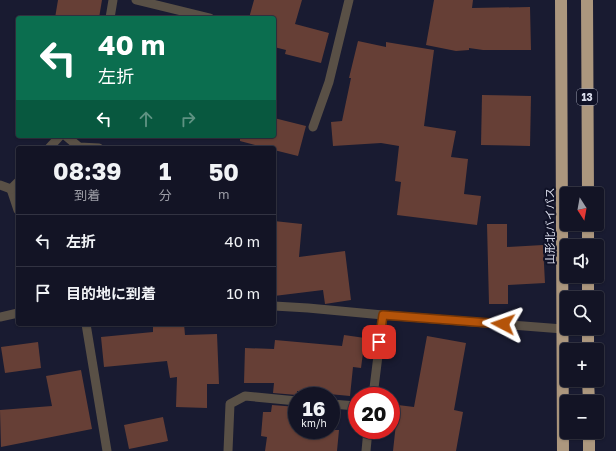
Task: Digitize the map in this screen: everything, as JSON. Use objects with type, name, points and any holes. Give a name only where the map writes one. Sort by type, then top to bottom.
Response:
[{"type":"highway","name":"山形北バイパス","points":[[560,0],[563,291]]},
{"type":"highway","name":"13","points":[[587,0],[588,187]]},
{"type":"highway","name":"山形北バイパス","points":[[563,335],[563,451]]},
{"type":"highway","points":[[589,439],[589,451]]},
{"type":"lane","points":[[110,16],[112,0]]},
{"type":"lane","points":[[136,0],[202,16]]},
{"type":"lane","points":[[313,127],[329,82],[349,0]]},
{"type":"lane","points":[[51,146],[58,138]]},
{"type":"lane","points":[[68,138],[77,146]]},
{"type":"lane","points":[[12,189],[16,184]]},
{"type":"lane","points":[[0,185],[12,189]]},
{"type":"lane","points":[[12,189],[16,203]]},
{"type":"lane","points":[[276,306],[560,329]]},
{"type":"lane","points":[[0,317],[16,313]]},
{"type":"lane","points":[[373,387],[383,315]]},
{"type":"lane","points":[[86,326],[107,451]]},
{"type":"lane","points":[[228,451],[230,404],[245,396],[288,400]]},
{"type":"lane","points":[[366,451],[367,439]]},
{"type":"building","points":[[58,0],[102,0],[99,16],[55,16]]},
{"type":"building","points":[[254,0],[302,0],[295,24],[329,33],[321,63],[285,54],[286,50],[276,48],[276,16],[250,16]]},
{"type":"building","points":[[434,0],[473,0],[472,8],[530,7],[531,50],[483,50],[469,48],[469,50],[456,51],[426,45]]},
{"type":"building","points":[[358,41],[386,47],[386,42],[434,50],[424,126],[456,131],[451,157],[468,159],[464,194],[481,196],[477,225],[397,215],[401,182],[395,181],[399,146],[381,143],[333,146],[331,122],[342,121],[351,78],[349,78]]},
{"type":"building","points":[[482,95],[531,96],[530,146],[481,145]]},
{"type":"building","points":[[276,118],[306,126],[298,156],[276,150],[276,146],[259,146],[240,141],[240,138],[276,138]]},
{"type":"building","points":[[276,221],[302,224],[299,257],[345,251],[351,300],[325,304],[323,290],[276,296]]},
{"type":"building","points":[[487,224],[507,224],[507,247],[543,245],[545,283],[508,285],[508,304],[489,304]]},
{"type":"building","points":[[153,326],[184,326],[185,335],[217,334],[219,384],[207,384],[207,408],[176,407],[177,377],[170,378],[167,361],[104,367],[101,337],[153,332]]},
{"type":"building","points":[[344,335],[365,338],[361,368],[353,367],[351,387],[348,387],[348,396],[340,395],[340,387],[288,387],[288,394],[273,393],[274,383],[244,383],[245,348],[274,349],[275,340],[342,346]]},
{"type":"building","points":[[427,336],[466,343],[454,410],[463,412],[456,451],[393,451],[394,439],[400,439],[400,405],[414,407]]},
{"type":"building","points":[[38,342],[41,368],[5,373],[1,347]]},
{"type":"building","points":[[81,370],[92,429],[1,447],[0,410],[52,406],[46,376]]},
{"type":"building","points":[[272,405],[288,406],[288,439],[338,439],[337,451],[265,451],[267,437],[261,436],[263,412],[271,412]]},
{"type":"building","points":[[163,417],[168,441],[129,449],[124,425]]},
{"type":"route","points":[[379,342],[383,315],[503,324]]}]
